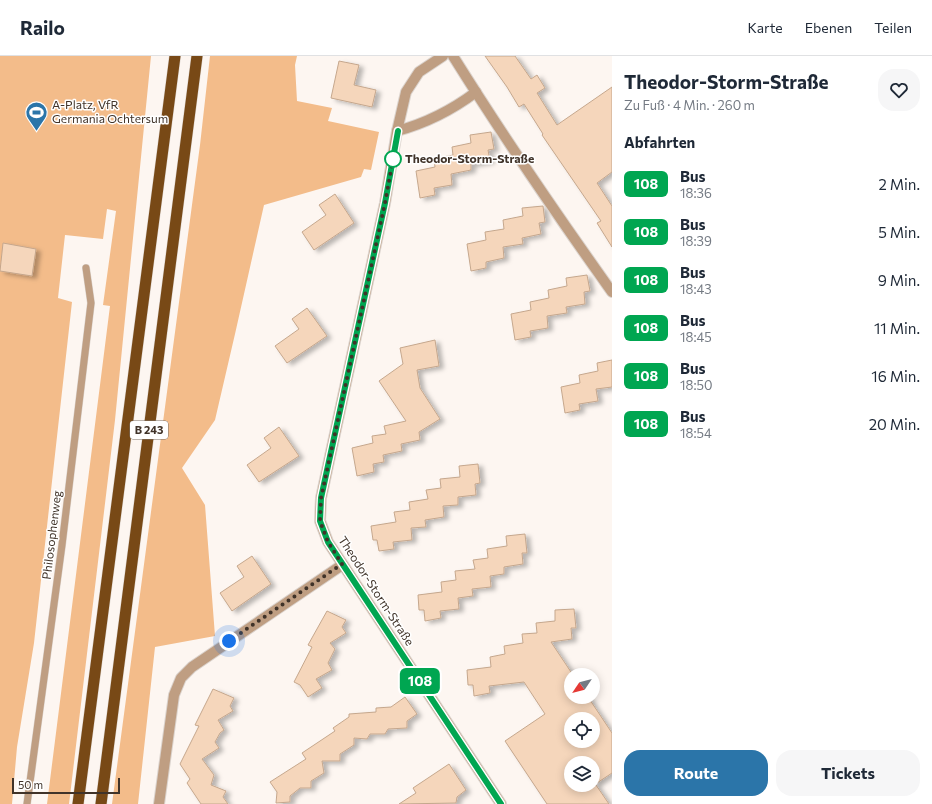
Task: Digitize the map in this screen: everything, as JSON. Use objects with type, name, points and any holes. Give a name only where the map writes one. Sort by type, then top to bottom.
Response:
[{"type":"highway","name":"B 243","points":[[78,804],[175,56]]},
{"type":"highway","name":"B 243","points":[[101,804],[197,56]]},
{"type":"street","name":"Theodor-Storm-Straße","points":[[443,56],[419,72],[406,92],[385,203],[321,498],[320,521],[328,542],[342,564],[501,804]]},
{"type":"street","points":[[453,56],[514,151],[612,292]]},
{"type":"street","points":[[398,131],[418,126],[458,106],[476,92]]},
{"type":"street","points":[[159,804],[174,695],[181,678],[192,666],[342,564]]},
{"type":"lane","name":"Philosophenweg","points":[[27,804],[61,553],[91,304],[86,268]]},
{"type":"shaded area","points":[[0,56],[151,56],[115,420],[69,804],[47,804],[110,306],[103,305],[116,211],[107,209],[103,239],[65,235],[58,298],[72,302],[34,643],[17,747],[12,804],[0,804]]},
{"type":"shaded area","points":[[210,56],[297,56],[295,65],[297,101],[332,108],[328,121],[379,132],[371,170],[364,169],[361,177],[264,205],[215,420],[182,468],[205,505],[215,636],[155,647],[138,804],[112,804],[200,145]]},
{"type":"building","points":[[485,56],[515,56],[531,79],[537,75],[545,88],[537,93],[557,125],[612,87],[612,172],[597,183],[612,206],[612,247],[597,223],[601,221],[542,135],[543,134],[524,104],[519,107]]},
{"type":"building","points":[[339,61],[359,65],[354,85],[376,90],[372,107],[331,98]]},
{"type":"building","points":[[491,132],[494,149],[488,150],[490,161],[471,164],[471,170],[451,174],[452,185],[434,188],[435,195],[420,198],[416,171],[435,167],[434,159],[453,155],[452,147],[471,143],[470,135]]},
{"type":"building","points":[[335,194],[354,223],[314,250],[302,232],[326,215],[319,205]]},
{"type":"building","points":[[543,206],[545,222],[539,223],[541,234],[522,238],[523,244],[503,247],[504,258],[486,262],[486,268],[471,271],[467,244],[486,240],[485,232],[504,229],[503,220],[523,216],[522,208]]},
{"type":"building","points":[[3,243],[36,249],[32,276],[0,271]]},
{"type":"building","points":[[587,275],[590,291],[584,292],[585,304],[566,307],[567,313],[547,316],[548,328],[530,331],[531,337],[515,340],[511,314],[531,310],[530,302],[549,298],[548,290],[567,286],[566,278]]},
{"type":"building","points":[[307,308],[327,336],[287,363],[275,346],[299,329],[292,319]]},
{"type":"building","points":[[435,340],[439,366],[417,370],[420,388],[440,419],[419,432],[420,440],[401,444],[402,451],[383,455],[384,462],[373,464],[374,472],[357,476],[352,448],[373,443],[372,436],[386,434],[384,426],[406,421],[379,381],[403,364],[400,348]]},
{"type":"building","points":[[612,360],[612,387],[596,389],[598,401],[579,404],[580,410],[565,413],[561,387],[580,383],[579,375],[598,371],[597,363]]},
{"type":"building","points":[[279,427],[299,456],[259,482],[247,465],[271,448],[264,438]]},
{"type":"building","points":[[478,464],[480,483],[475,484],[476,495],[458,497],[458,505],[443,506],[444,517],[425,520],[426,527],[411,528],[412,540],[393,542],[394,549],[379,551],[377,540],[373,540],[371,526],[396,522],[394,512],[410,510],[409,502],[428,499],[426,490],[441,488],[440,479],[460,477],[459,466]]},
{"type":"building","points":[[525,534],[527,553],[522,553],[523,564],[504,567],[504,574],[490,576],[491,587],[472,589],[473,596],[458,598],[459,609],[440,611],[441,618],[425,621],[424,610],[419,610],[418,595],[442,592],[441,582],[456,580],[455,571],[475,569],[473,560],[488,558],[487,549],[507,546],[506,536]]},
{"type":"building","points":[[252,556],[271,584],[232,611],[220,593],[244,577],[237,566]]},
{"type":"building","points":[[574,609],[576,628],[571,628],[572,639],[551,642],[568,668],[564,668],[564,704],[593,704],[598,712],[564,712],[564,748],[600,748],[600,715],[612,733],[612,773],[600,781],[600,756],[564,756],[564,792],[600,791],[609,804],[547,804],[505,741],[545,714],[524,682],[489,686],[490,693],[474,696],[473,685],[468,685],[467,670],[491,667],[490,657],[505,654],[504,646],[523,643],[522,634],[537,633],[536,623],[555,621],[555,610]]},
{"type":"building","points":[[327,611],[346,620],[342,627],[346,633],[330,643],[335,649],[328,663],[332,670],[316,679],[322,688],[308,697],[300,685],[294,682],[312,647],[308,645]]},
{"type":"building","points":[[213,689],[234,698],[230,706],[233,711],[218,720],[224,730],[220,733],[215,742],[219,748],[202,759],[214,775],[211,785],[226,791],[223,797],[228,804],[201,804],[187,783],[190,779],[180,764],[199,726],[195,725]]},
{"type":"building","points":[[405,697],[417,714],[407,721],[407,728],[388,729],[385,734],[370,734],[367,739],[354,738],[354,745],[340,754],[340,761],[322,761],[324,773],[311,781],[311,788],[300,788],[290,796],[290,802],[276,803],[277,792],[270,782],[306,759],[302,753],[335,731],[333,728],[349,717],[349,714],[376,712],[376,708],[391,707]]},
{"type":"building","points":[[449,764],[466,790],[457,797],[456,803],[399,804],[416,793],[413,788]]},
{"type":"bus line","name":"108","points":[[398,131],[385,203],[321,498],[320,521],[328,542],[501,804]]},
{"type":"place","name":"A-Platz, VfR Germania Ochtersum","points":[[36,132]]},
{"type":"place","name":"Theodor-Storm-Straße","points":[[393,159]]},
{"type":"route","points":[[229,641],[342,564],[328,542],[320,521],[321,498],[385,203],[393,159]]}]
